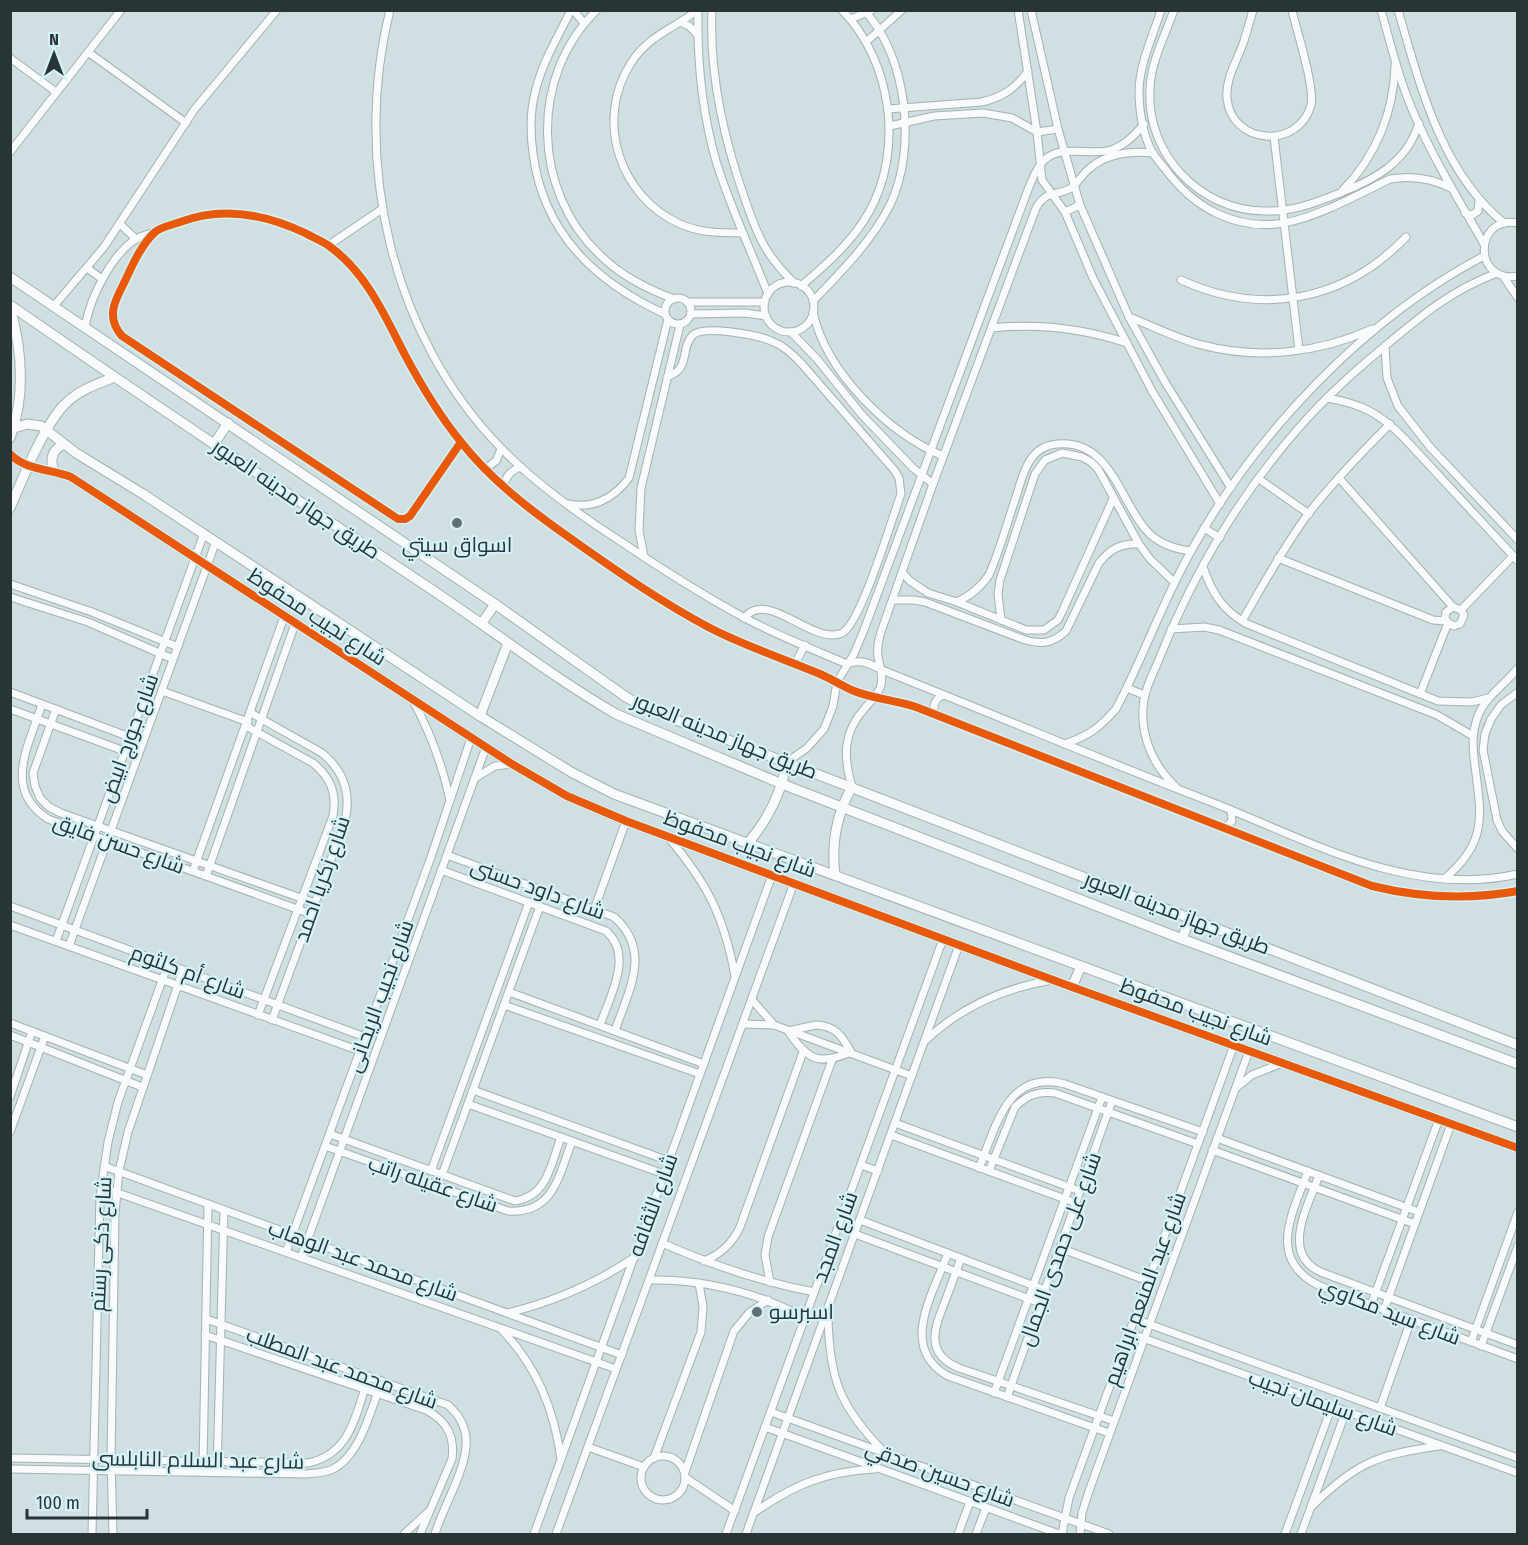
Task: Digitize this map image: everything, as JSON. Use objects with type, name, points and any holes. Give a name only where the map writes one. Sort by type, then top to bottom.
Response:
[{"type":"street","points":[[10,152],[121,10]]},
{"type":"street","points":[[53,307],[104,247],[194,110],[277,10]]},
{"type":"street","points":[[390,10],[383,43],[376,106],[377,169],[382,209],[399,277],[421,331],[448,381],[501,449],[564,504],[644,557],[744,618],[847,664],[862,661],[1064,744],[1384,870],[1444,879],[1499,878],[1518,874]]},
{"type":"street","points":[[584,23],[572,10],[542,67],[532,106],[532,148],[539,183],[545,201],[560,230],[589,266],[625,293],[680,325]]},
{"type":"street","points":[[597,10],[584,23],[563,57],[551,90],[547,126],[549,161],[556,187],[575,226],[600,256],[634,281],[674,299],[679,298],[687,302],[765,303]]},
{"type":"street","points":[[698,10],[666,29],[647,44],[631,63],[623,77],[614,108],[614,132],[619,156],[633,185],[643,198],[668,218],[698,230],[714,233],[743,233]]},
{"type":"street","points":[[698,10],[698,44],[703,101],[709,132],[720,172],[768,294]]},
{"type":"street","points":[[712,10],[712,43],[725,129],[741,188],[763,245],[780,269],[807,291],[813,301],[816,327],[829,354],[854,387],[890,426],[910,440],[943,456]]},
{"type":"street","points":[[813,312],[808,323],[803,327],[791,332],[779,330],[769,322],[765,303],[768,294],[779,285],[797,284],[840,250],[857,230],[870,211],[879,191],[885,170],[890,126],[879,75],[866,42],[843,10]]},
{"type":"street","points":[[866,42],[902,10]]},
{"type":"street","points":[[1018,10],[1042,180],[1065,212],[1093,278],[1152,391],[1220,504]]},
{"type":"street","points":[[1031,10],[1058,129],[1076,184],[1080,205],[1129,317],[1165,382],[1231,488]]},
{"type":"street","points":[[1161,10],[1141,72],[1140,101],[1144,124],[1153,153],[1176,184],[1199,204],[1220,216],[1252,223],[1284,223],[1332,206],[1390,179],[1425,178],[1451,188]]},
{"type":"street","points":[[1174,10],[1158,52],[1150,89],[1151,113],[1161,146],[1179,172],[1194,187],[1213,199],[1244,210],[1282,211],[1316,203],[1367,181],[1391,167],[1409,146],[1419,123]]},
{"type":"street","points":[[1253,10],[1229,80],[1227,101],[1232,115],[1240,126],[1259,136],[1274,137],[1298,127],[1311,104],[1311,87],[1292,10]]},
{"type":"street","points":[[1381,10],[1407,95],[1419,123],[1451,188],[1484,244]]},
{"type":"street","points":[[1398,10],[1438,129],[1460,173],[1479,201],[1504,223]]},
{"type":"street","points":[[813,301],[868,239],[890,203],[903,163],[904,108],[896,67],[868,11],[851,19]]},
{"type":"street","points":[[680,22],[689,26],[698,35]]},
{"type":"street","points":[[698,44],[712,43]]},
{"type":"street","points":[[88,52],[186,123]]},
{"type":"street","points":[[10,58],[56,92]]},
{"type":"street","points":[[1341,192],[1366,161],[1379,138],[1391,100],[1395,59]]},
{"type":"street","points":[[888,109],[993,100],[1013,89],[1028,71]]},
{"type":"street","points":[[890,126],[934,116],[983,113],[1011,118],[1037,132],[1058,129]]},
{"type":"street","points":[[747,844],[765,820],[782,784],[787,762],[807,748],[824,729],[833,706],[837,682],[862,636],[1026,195],[1040,165],[1051,156],[1064,151],[1111,150],[1128,141],[1144,124]]},
{"type":"street","points":[[709,132],[725,129]]},
{"type":"street","points":[[1274,137],[1299,350]]},
{"type":"street","points":[[835,875],[833,846],[835,832],[842,807],[852,787],[845,757],[850,729],[880,690],[882,670],[878,661],[879,638],[943,456],[1036,208],[1050,193],[1064,191],[1076,184],[1090,168],[1111,157],[1136,152],[1153,153]]},
{"type":"street","points":[[1465,213],[1472,215],[1478,211],[1479,201]]},
{"type":"street","points":[[1065,212],[1080,205]]},
{"type":"street","points":[[329,245],[382,209]]},
{"type":"street","points":[[85,327],[93,297],[102,279],[136,239],[200,216],[230,213],[270,219],[289,226],[329,245],[363,281],[379,304],[416,375],[460,442],[485,469],[549,523],[653,595],[713,630],[855,691],[903,702],[1372,886],[1397,892],[1448,898],[1518,891]]},
{"type":"street","points":[[1517,223],[1504,223],[1491,231],[1484,244],[1484,256],[1489,266],[1500,274],[1518,298]]},
{"type":"street","points":[[120,224],[136,239]]},
{"type":"street","points":[[156,231],[137,258],[111,310],[116,330],[131,343],[398,519],[410,516],[460,442]]},
{"type":"street","points":[[1180,280],[1207,291],[1235,298],[1263,300],[1292,298],[1321,292],[1355,278],[1385,257],[1406,237]]},
{"type":"street","points":[[1064,744],[1084,738],[1102,726],[1116,709],[1174,582],[1204,528],[1231,488],[1293,408],[1347,353],[1380,326],[1434,285],[1484,256]]},
{"type":"street","points":[[87,268],[102,279]]},
{"type":"street","points":[[1179,789],[1163,773],[1151,754],[1143,725],[1144,695],[1171,629],[1220,538],[1259,479],[1305,422],[1327,398],[1414,320],[1453,292],[1500,274],[1518,276]]},
{"type":"street","name":"طريق جهاز مدينه العبور","points":[[10,277],[495,604],[626,697],[648,709],[1518,1045]]},
{"type":"street","points":[[564,504],[589,505],[601,502],[616,492],[629,478],[667,305],[674,299]]},
{"type":"street","points":[[644,557],[639,530],[640,495],[680,325],[688,320],[692,310],[687,302]]},
{"type":"street","points":[[10,306],[18,335],[21,367],[20,400],[10,438]]},
{"type":"street","name":"طريق جهاز مدينه العبور","points":[[10,306],[482,623],[594,702],[616,714],[782,784],[1182,939],[1518,1064]]},
{"type":"street","points":[[691,314],[745,313],[766,316]]},
{"type":"street","points":[[1129,317],[1201,345],[1240,352],[1277,353],[1316,348],[1351,338],[1380,326]]},
{"type":"street","points":[[992,328],[1020,325],[1065,327],[1101,334],[1126,343]]},
{"type":"street","points":[[667,377],[679,370],[683,364],[689,341],[698,332],[710,331],[756,336],[773,341],[801,363],[899,478],[901,494],[861,606],[849,628],[842,633],[826,634],[765,608],[753,610],[744,618]]},
{"type":"street","points":[[791,332],[817,359],[862,415],[921,476],[933,484]]},
{"type":"street","points":[[1385,346],[1387,378],[1398,406],[1430,447],[1518,540]]},
{"type":"street","points":[[10,508],[47,430],[65,404],[80,392],[115,377]]},
{"type":"street","points":[[1327,398],[1359,405],[1390,424],[1516,559],[1461,610]]},
{"type":"street","points":[[214,444],[228,423]]},
{"type":"street","points":[[14,428],[27,424],[41,426],[47,430]]},
{"type":"street","points":[[1242,621],[1278,558],[1309,514],[1390,424]]},
{"type":"street","name":"شارع نجيب محفوظ","points":[[47,430],[64,444],[215,544],[480,716],[571,772],[614,794],[1518,1127]]},
{"type":"street","points":[[54,470],[51,462],[52,454],[64,444]]},
{"type":"street","points":[[957,602],[981,586],[989,575],[1026,468],[1036,452],[1054,444],[1075,444],[1094,453],[1107,466],[1147,531],[1167,546],[1191,551]]},
{"type":"street","points":[[485,469],[496,461],[501,449]]},
{"type":"street","points":[[1001,620],[998,594],[1000,580],[1032,482],[1039,466],[1052,456],[1062,453],[1082,457],[1098,469],[1139,544],[1150,559],[1174,582]]},
{"type":"street","name":"شارع نجيب محفوظ","points":[[10,454],[29,466],[54,470],[71,477],[512,765],[567,796],[626,821],[1053,980],[1518,1148]]},
{"type":"street","points":[[504,487],[507,476],[521,467]]},
{"type":"street","points":[[1339,478],[1453,607],[1461,610]]},
{"type":"street","points":[[1259,479],[1309,514]]},
{"type":"street","points":[[902,573],[918,588],[928,593],[1001,620],[1035,631],[1052,626],[1058,620],[1113,499]]},
{"type":"street","points":[[1204,528],[1220,538]]},
{"type":"street","name":"شارع جورج ابيض","points":[[56,941],[204,536]]},
{"type":"street","name":"شارع جورج ابيض","points":[[69,946],[215,544]]},
{"type":"street","points":[[893,600],[925,602],[1036,644],[1047,643],[1066,631],[1106,553],[1116,547],[1139,544]]},
{"type":"street","points":[[1278,558],[1433,620],[1447,622],[1454,626],[1460,624],[1464,619],[1461,610]]},
{"type":"street","points":[[1203,567],[1209,586],[1218,601],[1230,614],[1242,621],[1438,701],[1472,702],[1488,698],[1515,678],[1518,668]]},
{"type":"street","points":[[10,584],[92,612],[178,647]]},
{"type":"street","points":[[10,597],[88,622],[173,659]]},
{"type":"street","points":[[482,623],[495,604]]},
{"type":"street","points":[[1420,694],[1447,622],[1446,612],[1453,607]]},
{"type":"street","points":[[193,871],[284,617]]},
{"type":"street","points":[[206,876],[295,624]]},
{"type":"street","points":[[1171,629],[1204,627],[1219,630],[1437,716],[1473,736]]},
{"type":"street","points":[[480,716],[508,643]]},
{"type":"street","points":[[795,664],[805,645]]},
{"type":"street","points":[[1127,688],[1144,695]]},
{"type":"street","name":"شارع زكريا احمد","points":[[162,691],[247,724],[258,733],[313,763],[326,776],[334,792],[333,816],[258,1015]]},
{"type":"street","points":[[1518,692],[1501,705],[1491,719],[1485,734],[1483,750],[1497,820],[1502,831],[1518,849]]},
{"type":"street","points":[[10,693],[143,742]]},
{"type":"street","points":[[935,715],[933,709],[935,703],[944,695]]},
{"type":"street","points":[[1444,879],[1468,854],[1477,832],[1481,809],[1473,736],[1475,722],[1488,698]]},
{"type":"street","points":[[412,699],[439,758],[450,800]]},
{"type":"street","name":"شارع حسن فايق","points":[[42,704],[21,773],[22,787],[36,811],[48,819],[311,914]]},
{"type":"street","points":[[10,709],[138,756]]},
{"type":"street","name":"شارع حسن فايق","points":[[56,709],[33,773],[34,786],[40,798],[49,807],[315,903]]},
{"type":"street","name":"شارع زكريا احمد","points":[[251,713],[322,753],[344,780],[348,803],[347,814],[272,1020]]},
{"type":"street","name":"شارع نجيب الريحانى","points":[[286,1252],[405,928],[471,738]]},
{"type":"street","name":"شارع نجيب الريحانى","points":[[301,1258],[486,747]]},
{"type":"street","points":[[473,779],[488,769],[504,764],[512,765]]},
{"type":"street","points":[[1475,767],[1485,766]]},
{"type":"street","points":[[1224,829],[1232,821],[1231,810]]},
{"type":"street","points":[[673,816],[666,836],[704,885],[719,914],[730,945],[735,977]]},
{"type":"street","points":[[594,910],[626,821]]},
{"type":"street","name":"شارع داود حسنى","points":[[447,855],[614,917],[623,925],[635,946],[637,958],[615,1031]]},
{"type":"street","name":"شارع داود حسنى","points":[[441,870],[606,931],[617,942],[620,950],[620,967],[600,1025]]},
{"type":"street","name":"شارع الثقافه","points":[[534,1534],[772,875]]},
{"type":"street","name":"شارع الثقافه","points":[[556,1534],[753,1001],[794,883]]},
{"type":"street","points":[[431,1171],[529,902]]},
{"type":"street","name":"شارع أم كلثوم","points":[[10,906],[365,1037]]},
{"type":"street","points":[[442,1175],[540,906]]},
{"type":"street","points":[[578,920],[583,906]]},
{"type":"street","points":[[1182,939],[1190,918]]},
{"type":"street","name":"شارع أم كلثوم","points":[[10,925],[360,1052]]},
{"type":"street","points":[[405,928],[418,934]]},
{"type":"street","name":"شارع المجد","points":[[726,1534],[943,939]]},
{"type":"street","name":"شارع المجد","points":[[746,1534],[959,945]]},
{"type":"street","name":"شارع ذكى رستم","points":[[92,1534],[101,1187],[113,1121],[168,964]]},
{"type":"street","points":[[1072,987],[1081,966]]},
{"type":"street","name":"شارع ذكى رستم","points":[[113,1534],[111,1460],[118,1171],[142,1087],[183,969]]},
{"type":"street","points":[[924,1042],[939,1028],[974,1005],[1012,988],[1053,980]]},
{"type":"street","points":[[509,992],[704,1064]]},
{"type":"street","points":[[753,1001],[774,1025]]},
{"type":"street","points":[[504,1005],[700,1074]]},
{"type":"street","points":[[10,1023],[147,1075]]},
{"type":"street","points":[[744,1024],[774,1025],[912,1076]]},
{"type":"street","points":[[788,1031],[816,1025],[829,1026],[840,1034],[851,1052]]},
{"type":"street","points":[[10,1097],[32,1031]]},
{"type":"street","points":[[788,1031],[803,1052],[811,1058],[822,1061],[832,1060],[851,1052]]},
{"type":"street","points":[[10,1035],[142,1087]]},
{"type":"street","points":[[10,1132],[45,1036]]},
{"type":"street","points":[[1488,1053],[1495,1037]]},
{"type":"street","name":"شارع عبد المنعم ابراهيم","points":[[1060,1534],[1069,1498],[1234,1045]]},
{"type":"street","name":"شارع عبد المنعم ابراهيم","points":[[1080,1534],[1085,1502],[1109,1433],[1249,1051]]},
{"type":"street","points":[[704,1261],[714,1257],[729,1245],[740,1227],[803,1052]]},
{"type":"street","points":[[770,1282],[765,1255],[768,1237],[832,1060]]},
{"type":"street","points":[[1235,1088],[1252,1075],[1283,1063]]},
{"type":"street","points":[[1383,1099],[1388,1079]]},
{"type":"street","points":[[979,1168],[1010,1099],[1018,1091],[1038,1082],[1056,1082],[1203,1132]]},
{"type":"street","points":[[1038,1082],[1040,1092]]},
{"type":"street","points":[[473,1090],[669,1161]]},
{"type":"street","points":[[989,1171],[1015,1107],[1022,1100],[1040,1092],[1055,1093],[1198,1144]]},
{"type":"street","name":"شارع على حمدى الجمال","points":[[994,1393],[1102,1097]]},
{"type":"street","name":"شارع على حمدى الجمال","points":[[1007,1397],[1112,1101]]},
{"type":"street","points":[[468,1104],[664,1174]]},
{"type":"street","points":[[1371,1305],[1439,1119]]},
{"type":"street","points":[[895,1123],[1080,1191]]},
{"type":"street","points":[[1384,1310],[1451,1124]]},
{"type":"street","name":"شارع عقيله راتب","points":[[330,1134],[515,1201],[525,1199],[542,1187],[561,1137]]},
{"type":"street","points":[[891,1135],[1076,1203]]},
{"type":"street","points":[[1217,1138],[1419,1212]]},
{"type":"street","name":"شارع عقيله راتب","points":[[325,1146],[508,1211],[520,1212],[532,1209],[550,1195],[572,1141]]},
{"type":"street","points":[[1212,1150],[1415,1224]]},
{"type":"street","points":[[861,1165],[878,1171]]},
{"type":"street","name":"شارع محمد عبد الوهاب","points":[[104,1166],[622,1355]]},
{"type":"street","name":"شارع سيد مكاوي","points":[[1308,1171],[1287,1231],[1287,1243],[1294,1265],[1310,1281],[1518,1359]]},
{"type":"street","name":"شارع سيد مكاوي","points":[[1319,1175],[1299,1236],[1301,1254],[1310,1266],[1518,1345]]},
{"type":"street","name":"شارع محمد عبد الوهاب","points":[[101,1187],[616,1369]]},
{"type":"street","points":[[203,1472],[208,1204]]},
{"type":"street","points":[[216,1472],[224,1210]]},
{"type":"street","points":[[1471,1342],[1518,1212]]},
{"type":"street","points":[[860,1220],[1045,1290]]},
{"type":"street","points":[[855,1234],[1040,1303]]},
{"type":"street","points":[[663,1243],[704,1261],[770,1282],[814,1292]]},
{"type":"street","points":[[1481,1346],[1515,1260],[1518,1246]]},
{"type":"street","points":[[1060,1248],[1148,1281]]},
{"type":"street","points":[[948,1253],[921,1327],[922,1347],[932,1364],[948,1376],[1109,1433]]},
{"type":"street","points":[[1502,1255],[1515,1260]]},
{"type":"street","points":[[507,1313],[561,1298],[587,1286],[635,1257]]},
{"type":"street","points":[[961,1258],[934,1332],[937,1350],[950,1364],[1114,1421]]},
{"type":"street","points":[[649,1280],[699,1283],[729,1288],[768,1300],[805,1318]]},
{"type":"street","points":[[699,1283],[703,1307],[701,1332],[654,1458],[644,1467],[641,1480],[646,1492],[657,1499],[670,1499],[681,1492],[734,1331],[749,1313],[768,1300]]},
{"type":"street","points":[[828,1310],[829,1350],[838,1387],[860,1427],[886,1454]]},
{"type":"street","name":"شارع محمد عبد المطلب","points":[[206,1319],[448,1405],[458,1416],[465,1429],[467,1443],[464,1458],[435,1534]]},
{"type":"street","name":"شارع سليمان نجيب","points":[[1134,1319],[1518,1458]]},
{"type":"street","points":[[1380,1408],[1411,1320]]},
{"type":"street","points":[[1449,1334],[1453,1321]]},
{"type":"street","points":[[500,1328],[517,1346],[543,1388],[552,1411],[561,1460]]},
{"type":"street","name":"شارع سليمان نجيب","points":[[1129,1333],[1518,1473]]},
{"type":"street","name":"شارع محمد عبد المطلب","points":[[205,1335],[426,1410],[446,1424],[451,1435],[452,1459],[420,1534]]},
{"type":"street","points":[[1506,1355],[1509,1342]]},
{"type":"street","name":"شارع عبد السلام النابلسى","points":[[10,1458],[308,1462],[328,1456],[344,1442],[369,1376]]},
{"type":"street","name":"شارع عبد السلام النابلسى","points":[[10,1468],[322,1473],[333,1469],[351,1454],[381,1381]]},
{"type":"street","points":[[1323,1403],[1328,1390]]},
{"type":"street","points":[[1285,1534],[1332,1406]]},
{"type":"street","points":[[1301,1534],[1346,1411]]},
{"type":"street","name":"شارع حسين صدقي","points":[[771,1412],[1109,1534]]},
{"type":"street","name":"شارع حسين صدقي","points":[[765,1427],[1060,1534]]},
{"type":"street","points":[[1312,1506],[1335,1483],[1366,1463],[1401,1451],[1440,1445]]},
{"type":"street","points":[[588,1447],[644,1467]]},
{"type":"street","points":[[654,1458],[669,1456],[676,1460],[685,1475],[735,1510]]},
{"type":"street","points":[[755,1512],[778,1496],[806,1482],[837,1473],[879,1469]]},
{"type":"street","points":[[958,1534],[970,1502]]},
{"type":"street","points":[[976,1534],[986,1508]]},
{"type":"street","points":[[404,1534],[430,1510]]},
{"type":"cycle path","points":[[461,442],[410,516],[398,519],[122,336],[114,323],[113,310],[141,249],[150,237],[163,227],[196,217],[227,213],[259,217],[290,226],[326,244],[342,257],[364,282],[382,310],[431,400],[453,432],[498,482],[604,562],[638,585],[723,635],[820,674],[854,691],[916,707],[1372,886],[1408,893],[1463,897],[1518,891]]},
{"type":"cycle path","points":[[10,454],[23,463],[71,477],[512,764],[567,796],[626,821],[1072,987],[1518,1148]]},
{"type":"place","name":"اسواق سيتي","points":[[457,523]]},
{"type":"place","name":"اسبرسو","points":[[757,1312]]}]
